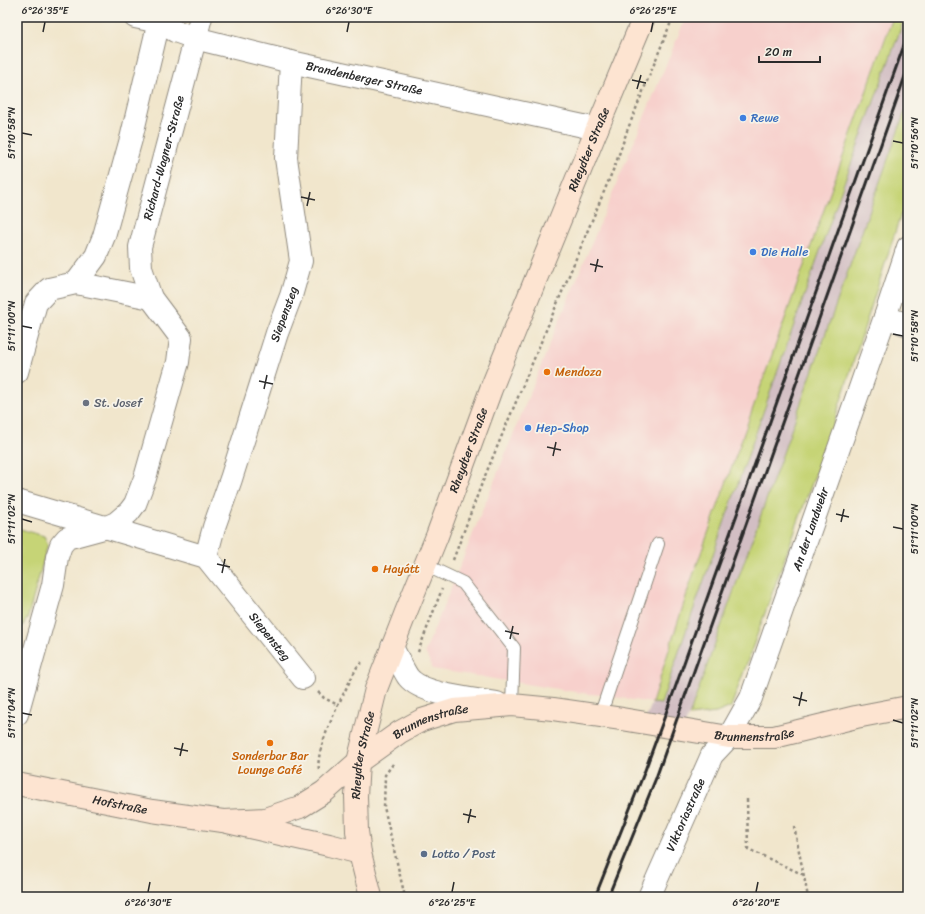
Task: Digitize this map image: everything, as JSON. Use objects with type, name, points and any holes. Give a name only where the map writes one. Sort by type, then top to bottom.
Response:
[{"type":"main road","name":"Rheydter Straße","points":[[371,897],[360,853],[357,830],[356,796],[358,762],[376,689],[440,529],[491,389],[644,17]]},
{"type":"main road","name":"Brunnenstraße","points":[[358,762],[400,732],[422,720],[454,710],[512,705],[553,709],[729,736],[774,737],[908,707]]},
{"type":"main road","name":"Hofstraße","points":[[223,821],[265,819],[300,807],[324,792],[358,762]]},
{"type":"main road","name":"Hofstraße","points":[[17,784],[152,811],[223,821],[360,853]]},
{"type":"street","name":"Brandenberger Straße","points":[[135,17],[160,20],[175,31],[195,38],[291,62],[597,129]]},
{"type":"street","name":"Richard-Wagner-Straße","points":[[17,714],[53,585],[56,556],[61,545],[68,538],[116,523],[129,512],[138,497],[145,478],[178,362],[181,338],[151,298],[141,268],[140,247],[201,17]]},
{"type":"street","points":[[76,283],[96,256],[104,236],[131,139],[160,20]]},
{"type":"street","name":"Siepensteg","points":[[291,62],[286,158],[301,261],[291,296],[277,333],[231,479],[214,527],[206,557],[303,678]]},
{"type":"street","name":"An der Landwehr","points":[[729,736],[751,698],[885,317],[908,247]]},
{"type":"street","points":[[17,372],[36,303],[49,289],[76,283],[151,298]]},
{"type":"street","points":[[885,317],[908,325]]},
{"type":"street","points":[[17,501],[206,557]]},
{"type":"street","name":"Brunnenstraße","points":[[392,647],[408,677],[414,683],[438,693],[512,705]]},
{"type":"street","name":"Viktoriastraße","points":[[649,897],[712,755],[729,736]]},
{"type":"lane","points":[[600,716],[658,544]]},
{"type":"lane","points":[[426,565],[463,583],[514,648],[512,705]]},
{"type":"path","points":[[408,677],[485,476],[616,163],[673,17]]},
{"type":"path","points":[[324,792],[318,763],[324,741],[338,705],[357,667]]},
{"type":"path","points":[[400,732],[400,756],[385,775],[384,807],[404,897]]},
{"type":"path","points":[[747,799],[748,849],[804,874]]},
{"type":"path","points":[[794,826],[808,897]]},
{"type":"shaded area","points":[[686,17],[893,17],[691,581],[652,703],[433,669],[425,652],[551,341]]},
{"type":"shaded area","points":[[904,17],[908,17],[908,103],[679,742],[641,731],[652,703],[661,704],[844,183]]},
{"type":"green space","points":[[893,17],[905,17],[844,183],[661,704],[652,703],[691,581]]},
{"type":"green space","points":[[908,103],[908,216],[901,214],[833,425],[731,707],[716,713],[689,716]]},
{"type":"green space","points":[[17,528],[44,536],[48,544],[28,617],[22,627],[17,631]]},
{"type":"railway","points":[[595,897],[644,773],[674,691],[908,34]]},
{"type":"railway","points":[[608,897],[656,778],[908,68]]},
{"type":"place","name":"Rewe","points":[[743,118]]},
{"type":"place","name":"Die Halle","points":[[753,252]]},
{"type":"place","name":"Mendoza","points":[[547,372]]},
{"type":"place","name":"St. Josef","points":[[86,403]]},
{"type":"place","name":"Hep-Shop","points":[[528,428]]},
{"type":"place","name":"Hayátt","points":[[375,569]]},
{"type":"place","name":"Sonderbar Bar Lounge Café","points":[[270,743]]},
{"type":"place","name":"Lotto / Post","points":[[424,854]]}]
